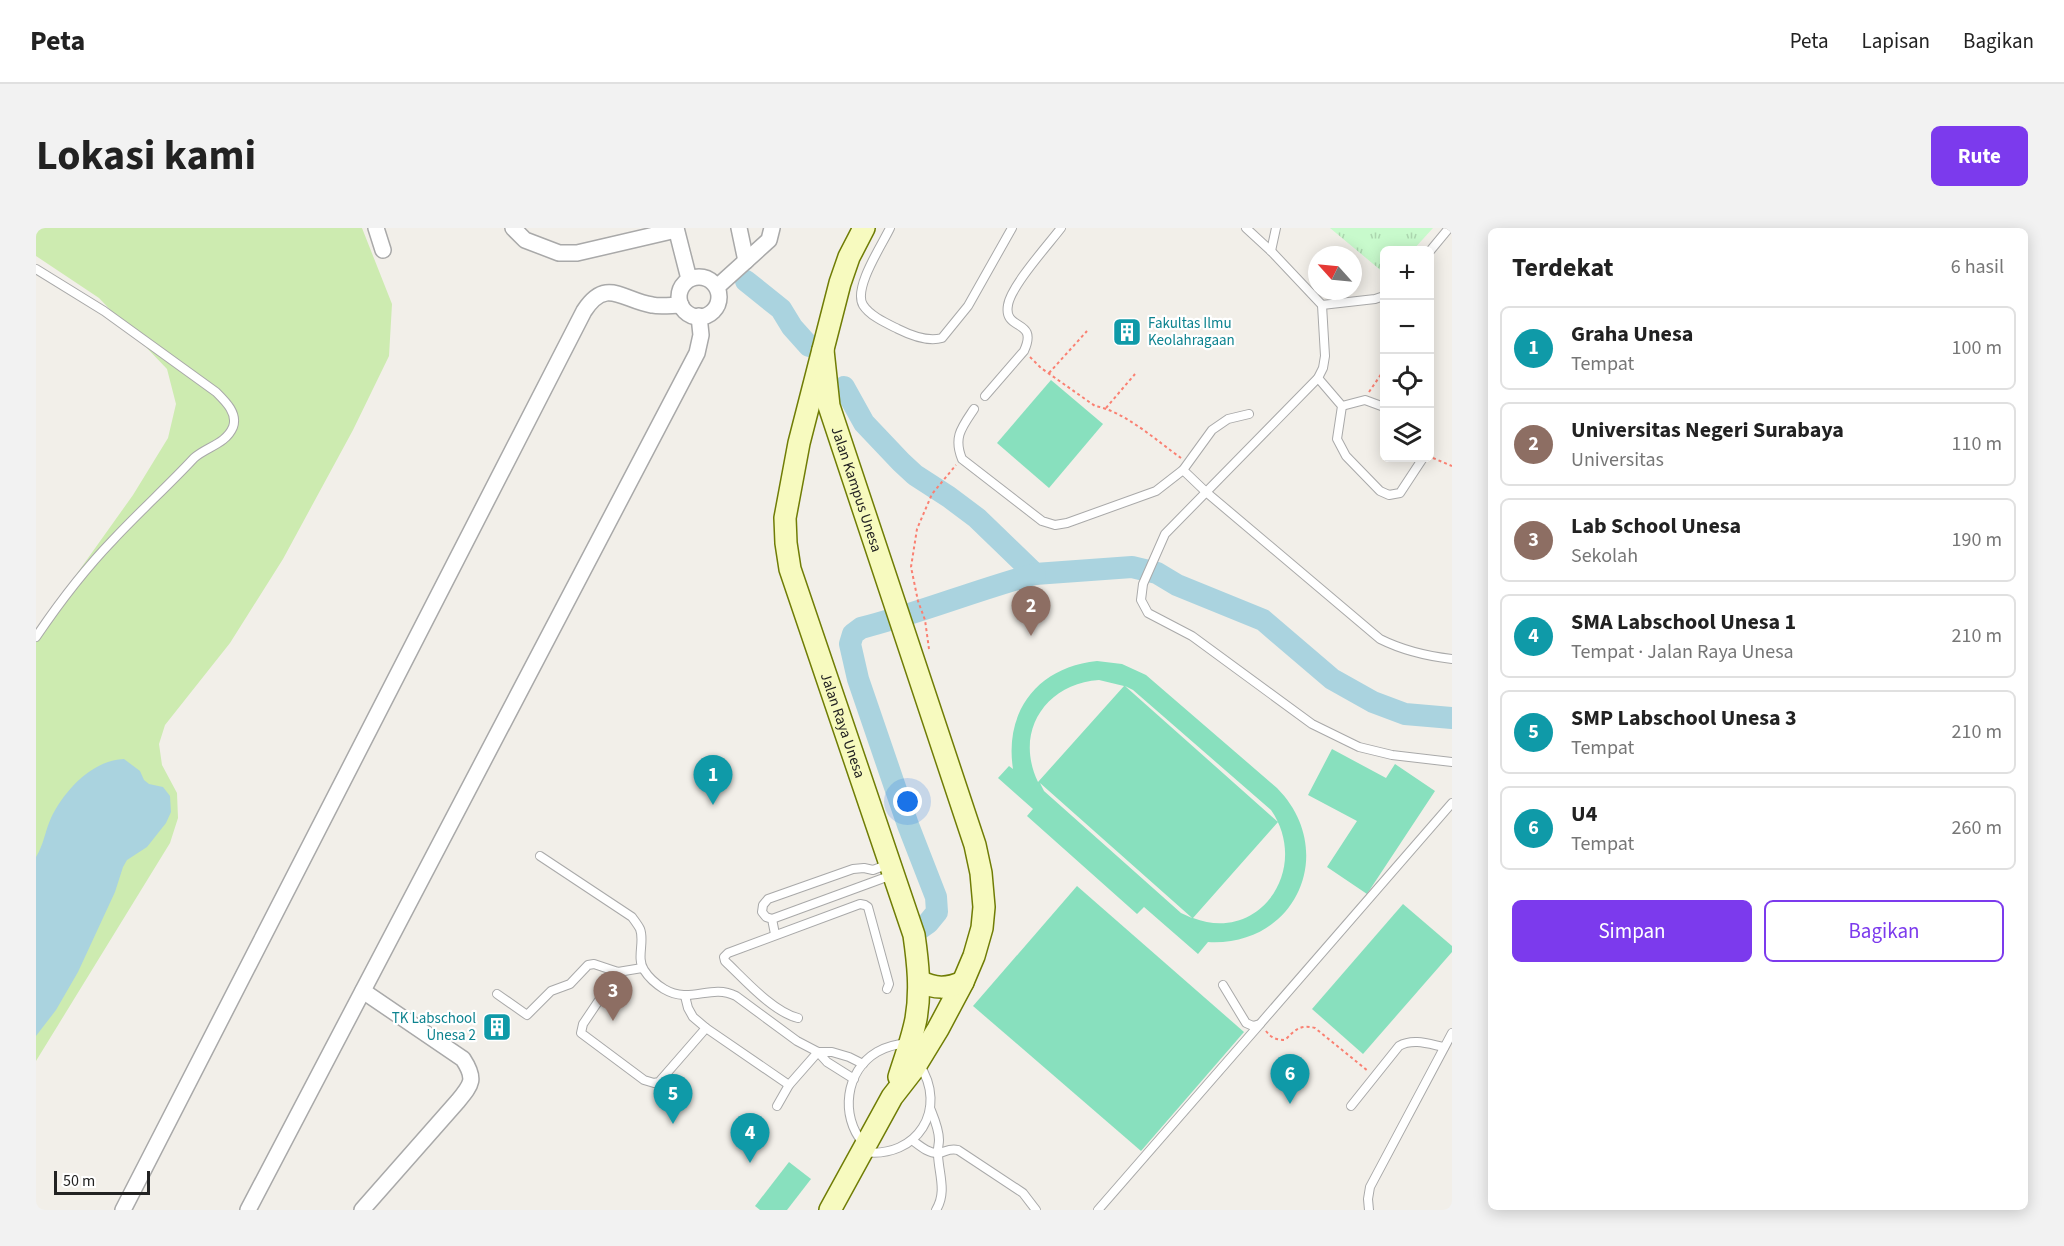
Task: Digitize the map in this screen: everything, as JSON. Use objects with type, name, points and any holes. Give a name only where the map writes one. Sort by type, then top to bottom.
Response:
[{"type":"main road","name":"Jalan Raya Unesa","points":[[864,228],[849,257],[840,283],[799,443],[785,518],[786,543],[790,568],[914,935],[919,981],[914,1053]]},
{"type":"main road","name":"Jalan Kampus Unesa","points":[[823,350],[829,406],[900,618]]},
{"type":"main road","points":[[799,443],[803,436],[818,429],[834,432],[840,438]]},
{"type":"main road","name":"Jalan Raya Unesa","points":[[830,1210],[865,1149],[914,1053],[963,982],[982,928],[984,907],[981,873],[975,845],[900,618]]},
{"type":"main road","points":[[919,981],[941,988],[953,987],[963,982]]},
{"type":"street","points":[[376,228],[383,250]]},
{"type":"street","points":[[513,228],[525,240],[560,253],[578,253],[676,229],[689,279]]},
{"type":"street","points":[[740,228],[746,261]]},
{"type":"street","points":[[717,287],[769,240],[772,228]]},
{"type":"street","points":[[705,278],[717,287],[719,298],[710,313],[699,316],[688,313],[681,304],[680,291],[689,279],[705,278]]},
{"type":"street","points":[[123,1210],[584,311],[592,299],[601,292],[613,293],[652,305],[681,304]]},
{"type":"street","points":[[248,1210],[697,353],[701,335],[699,316]]},
{"type":"street","points":[[362,1210],[458,1101],[472,1079],[471,1071],[463,1059],[363,992]]},
{"type":"lane","points":[[890,228],[863,282],[860,296],[863,305],[882,321],[910,335],[938,339],[942,338],[968,306],[1012,228]]},
{"type":"lane","points":[[985,396],[1024,351],[1028,343],[1028,333],[1025,328],[1014,322],[1008,314],[1008,304],[1013,292],[1061,228]]},
{"type":"lane","points":[[1246,228],[1271,250],[1322,305],[1323,368],[1318,378],[1165,534],[1143,584],[1141,600],[1148,613],[1192,636],[1312,724],[1359,747],[1392,755],[1452,762]]},
{"type":"lane","points":[[1271,250],[1276,228]]},
{"type":"lane","points":[[1433,246],[1449,228]]},
{"type":"lane","points":[[36,270],[104,310],[216,392],[231,407],[233,427],[224,440],[200,453],[112,541],[58,606],[36,637]]},
{"type":"lane","points":[[1322,305],[1380,297]]},
{"type":"lane","points":[[1318,378],[1342,406],[1337,439],[1346,456],[1380,492],[1389,495],[1400,493],[1420,462]]},
{"type":"lane","points":[[1342,406],[1365,400],[1380,406]]},
{"type":"lane","points":[[974,409],[959,433],[957,447],[962,459],[1042,522],[1055,525],[1067,523],[1156,491],[1186,467],[1212,430],[1228,418],[1249,414]]},
{"type":"lane","points":[[1186,467],[1206,492],[1380,639],[1400,649],[1421,655],[1452,659]]},
{"type":"lane","points":[[1098,1210],[1452,803]]},
{"type":"lane","points":[[540,856],[632,917],[640,930],[642,968],[654,983],[672,993],[685,996],[720,990],[728,992],[854,1079]]},
{"type":"lane","points":[[853,869],[892,869],[772,919],[766,917],[762,912],[763,905],[768,899],[853,869]]},
{"type":"lane","points":[[798,1018],[789,1016],[769,1001],[725,962],[724,957],[728,953],[775,934],[865,904],[868,907],[889,984],[887,989]]},
{"type":"lane","points":[[772,919],[775,934]]},
{"type":"lane","points":[[497,994],[527,1015],[551,991],[567,986],[588,964],[618,972],[642,968]]},
{"type":"lane","points":[[618,972],[583,1024],[581,1033],[644,1080],[659,1082],[706,1028]]},
{"type":"lane","points":[[1223,984],[1246,1023],[1253,1026],[1260,1024]]},
{"type":"lane","points":[[685,996],[693,1017],[789,1084]]},
{"type":"lane","points":[[1369,1210],[1368,1199],[1373,1181],[1452,1033]]},
{"type":"lane","points":[[1351,1106],[1399,1046],[1406,1042],[1419,1042],[1444,1047]]},
{"type":"lane","points":[[930,1108],[921,1131],[912,1140],[889,1152],[876,1153],[865,1149],[857,1135],[849,1115],[849,1093],[863,1064],[876,1052],[892,1045],[914,1053],[929,1084],[930,1108],[939,1138],[938,1153],[943,1191],[941,1202],[936,1210]]},
{"type":"lane","points":[[818,1052],[841,1054],[863,1064]]},
{"type":"lane","points":[[777,1106],[789,1084],[818,1052]]},
{"type":"lane","points":[[912,1140],[926,1150],[938,1153],[950,1148],[958,1150],[1023,1193],[1036,1210]]},
{"type":"path","points":[[1049,373],[1086,331]]},
{"type":"path","points":[[1024,351],[1041,368],[1095,406],[1118,414],[1186,467]]},
{"type":"path","points":[[1106,408],[1135,374]]},
{"type":"path","points":[[1365,400],[1380,375]]},
{"type":"path","points":[[1434,458],[1452,466]]},
{"type":"path","points":[[925,620],[918,601],[911,567],[917,529],[932,495],[962,459]]},
{"type":"path","points":[[1260,1024],[1269,1036],[1277,1040],[1285,1040],[1298,1027],[1315,1028],[1375,1076]]},
{"type":"green space","points":[[36,228],[362,228],[392,304],[389,356],[353,430],[283,559],[230,643],[165,725],[159,744],[162,765],[177,793],[178,818],[170,843],[36,1061],[36,631],[133,495],[168,438],[176,404],[167,369],[99,298],[36,256]]},
{"type":"green space","points":[[1330,228],[1433,228],[1417,246],[1380,246],[1380,270],[1362,255],[1362,246],[1352,246]]},
{"type":"green space","points":[[1051,380],[1103,424],[1049,488],[997,443]]},
{"type":"green space","points":[[1097,661],[1122,664],[1146,675],[1277,788],[1295,813],[1305,839],[1306,866],[1299,890],[1285,912],[1265,929],[1239,939],[1208,942],[1198,954],[1144,907],[1137,914],[1027,816],[1033,809],[998,778],[1009,766],[1013,769],[1014,728],[1020,711],[1030,696],[1042,683],[1058,672],[1076,665]],"holes":[[[1099,680],[1124,686],[1038,782],[1030,746],[1039,714],[1063,691],[1080,683]],[[1125,686],[1133,690],[1271,810],[1276,820]],[[1040,783],[1192,918],[1181,913],[1044,791]],[[1277,823],[1282,832],[1285,855],[1282,877],[1272,896],[1258,911],[1239,920],[1217,923],[1193,918]]]},
{"type":"green space","points":[[1332,749],[1386,778],[1395,764],[1435,791],[1367,894],[1327,867],[1357,821],[1308,795]]},
{"type":"green space","points":[[1077,886],[1244,1032],[1141,1151],[973,1006]]},
{"type":"green space","points":[[1403,904],[1452,946],[1452,952],[1363,1054],[1312,1009]]},
{"type":"green space","points":[[789,1162],[811,1179],[787,1210],[760,1210],[755,1206]]},
{"type":"water","points":[[124,759],[140,771],[144,780],[149,784],[163,787],[170,796],[171,812],[166,823],[147,847],[127,860],[115,892],[78,972],[56,1010],[36,1036],[36,857],[51,818],[71,788],[90,771],[112,761]]},
{"type":"waterway","points":[[746,281],[781,309],[792,327],[809,346]]},
{"type":"waterway","points":[[844,387],[864,423],[901,462],[915,475],[977,518],[1035,574],[1132,567],[1157,573],[1177,585],[1263,620],[1332,679],[1373,702],[1405,714],[1452,718]]},
{"type":"waterway","points":[[918,930],[937,912],[936,897],[908,825],[858,679],[850,644],[853,634],[861,628],[1035,574]]},
{"type":"place","name":"Fakultas Ilmu Keolahragaan","points":[[1127,332]]},
{"type":"place","name":"Universitas Negeri Surabaya","points":[[1031,636]]},
{"type":"place","name":"Graha Unesa","points":[[713,805]]},
{"type":"place","name":"Lab School Unesa","points":[[613,1021]]},
{"type":"place","name":"TK Labschool Unesa 2","points":[[497,1027]]},
{"type":"place","name":"U4","points":[[1290,1104]]},
{"type":"place","name":"SMP Labschool Unesa 3","points":[[673,1124]]},
{"type":"place","name":"SMA Labschool Unesa 1","points":[[750,1163]]}]
